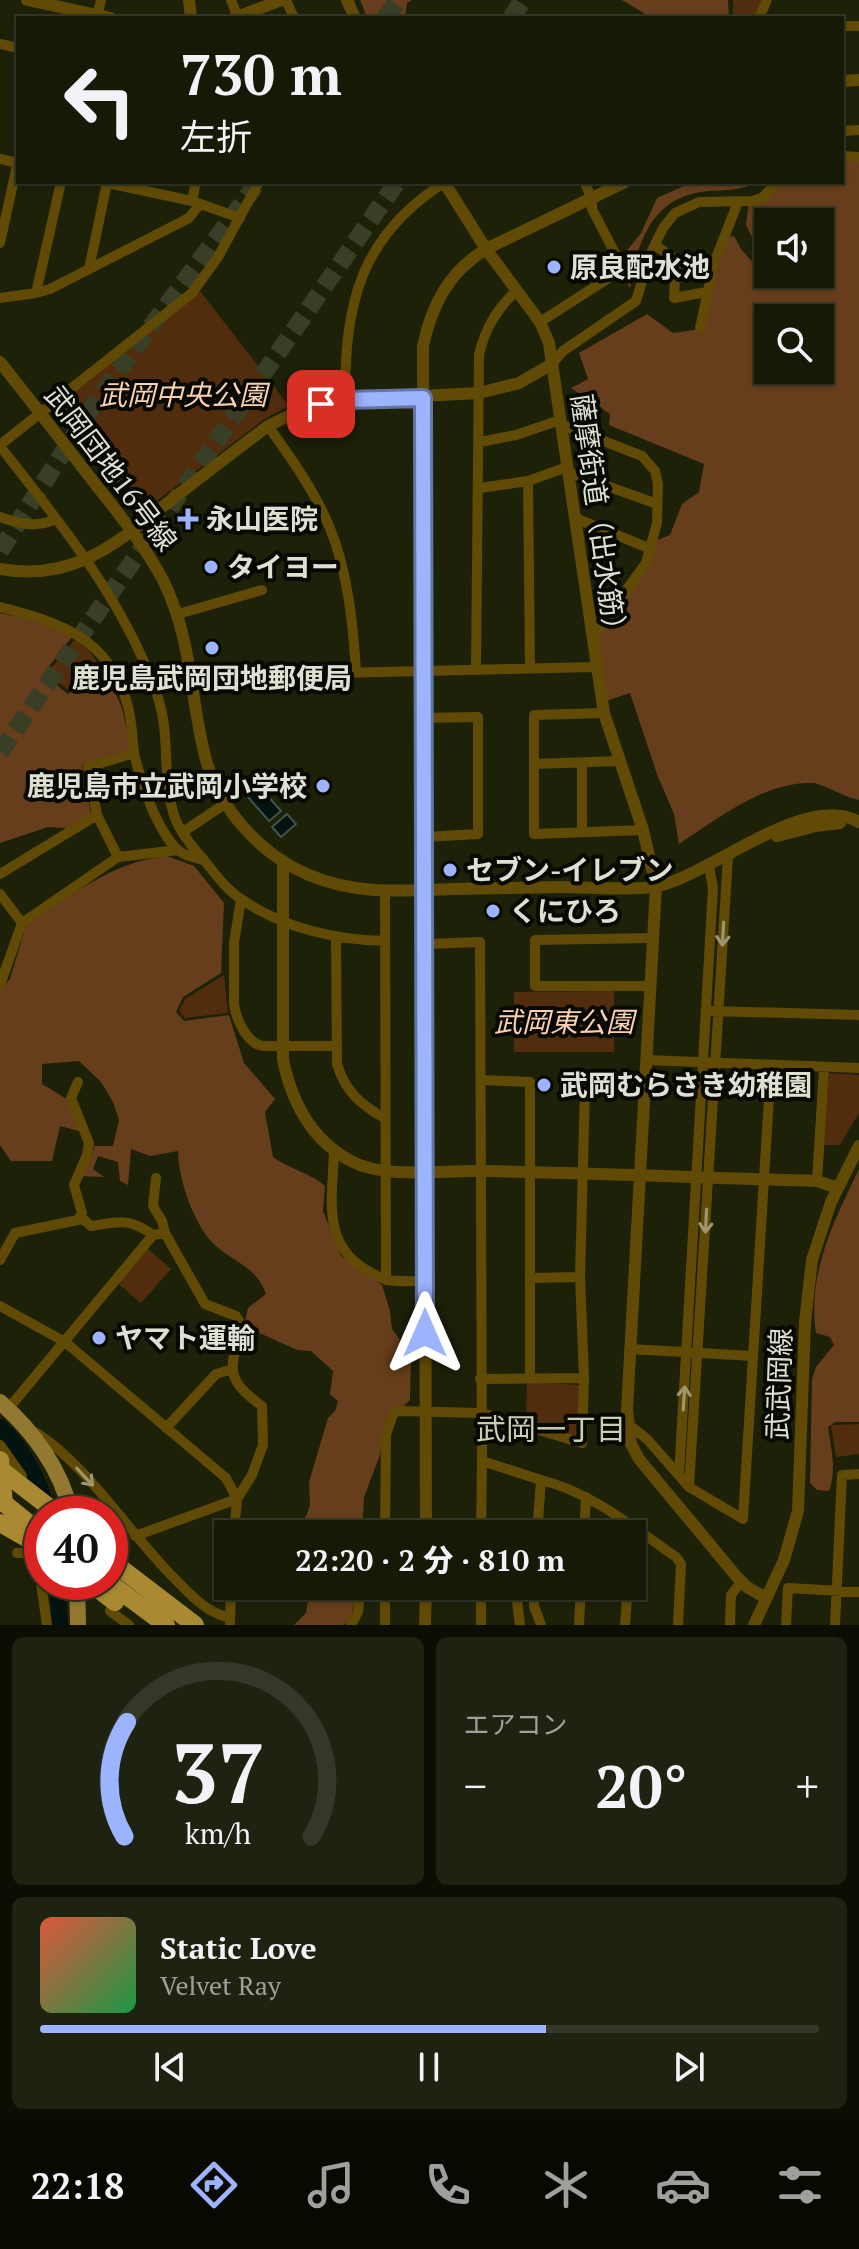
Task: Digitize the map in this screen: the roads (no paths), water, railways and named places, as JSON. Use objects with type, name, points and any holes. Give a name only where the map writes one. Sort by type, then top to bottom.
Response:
[{"type":"highway","points":[[0,1460],[1,1506],[24,1523]]},
{"type":"highway","points":[[0,1469],[35,1496]]},
{"type":"highway","points":[[0,1481],[24,1513]]},
{"type":"highway","points":[[0,1523],[24,1531]]},
{"type":"highway","points":[[0,1532],[24,1534]]},
{"type":"highway","points":[[128,1573],[195,1625]]},
{"type":"highway","points":[[117,1600],[146,1625]]},
{"type":"highway","points":[[124,1600],[166,1625]]},
{"type":"main road","points":[[4,1405],[27,1427],[64,1487],[66,1496]]},
{"type":"main road","points":[[77,1600],[78,1625]]},
{"type":"street","points":[[27,0],[49,12],[91,16]]},
{"type":"street","points":[[239,16],[284,0]]},
{"type":"street","points":[[0,243],[16,171]]},
{"type":"street","points":[[36,293],[61,184]]},
{"type":"street","points":[[89,269],[105,184]]},
{"type":"street","points":[[124,184],[153,187],[240,218]]},
{"type":"street","points":[[0,298],[36,293],[189,218],[196,202],[196,184]]},
{"type":"street","points":[[258,184],[208,273],[192,293],[0,445],[88,559],[143,658],[164,724],[174,818],[203,860],[222,883],[241,899],[283,921],[336,937],[385,941]]},
{"type":"street","points":[[345,400],[345,349],[354,296],[362,275],[382,241],[403,215],[442,184]]},
{"type":"street","name":"薩摩街道（出水筋）","points":[[446,184],[486,249],[540,322],[549,343],[604,713],[643,830],[656,886],[628,1424]]},
{"type":"street","points":[[540,322],[615,274],[619,261],[592,209],[592,198],[585,184]]},
{"type":"street","points":[[426,1520],[423,346],[434,307],[451,279],[467,263],[486,249],[621,184]]},
{"type":"street","points":[[0,569],[25,572],[63,568],[106,550],[268,426],[298,411],[345,400],[479,393],[519,383],[552,364],[563,351],[636,301],[655,245],[669,219],[680,209],[699,202],[738,202],[762,198],[775,184]]},
{"type":"street","points":[[700,328],[714,263],[738,202]]},
{"type":"street","points":[[655,245],[676,260],[674,298],[706,292]]},
{"type":"street","points":[[476,670],[479,355],[482,340],[496,312],[517,290]]},
{"type":"street","name":"武岡団地16号線","points":[[0,362],[132,531],[162,579],[178,614],[193,677],[205,756],[226,803],[252,836],[283,861],[330,882],[357,889],[385,891],[656,886]]},
{"type":"street","points":[[480,442],[560,422],[642,456],[655,471],[658,484],[657,523],[646,563],[592,638]]},
{"type":"street","points":[[268,426],[303,475],[330,528],[348,601],[356,672]]},
{"type":"street","points":[[480,488],[528,481],[567,470],[657,504]]},
{"type":"street","points":[[528,481],[530,668]]},
{"type":"street","points":[[0,517],[21,524],[47,523],[56,519]]},
{"type":"street","points":[[575,518],[651,549]]},
{"type":"street","points":[[178,614],[262,590]]},
{"type":"street","points":[[0,607],[65,626],[86,640],[112,665],[128,704],[139,776],[151,807],[178,850]]},
{"type":"street","points":[[153,682],[193,677],[596,667]]},
{"type":"street","points":[[604,713],[534,715],[534,834],[643,830]]},
{"type":"street","points":[[424,718],[478,717],[478,834],[425,837]]},
{"type":"street","points":[[118,857],[97,815],[88,767],[134,753]]},
{"type":"street","points":[[534,764],[619,761]]},
{"type":"street","points":[[582,763],[582,832]]},
{"type":"street","points":[[183,832],[226,803]]},
{"type":"street","points":[[841,820],[859,814]]},
{"type":"street","points":[[0,874],[97,815]]},
{"type":"street","points":[[656,886],[709,866],[757,841],[771,830],[807,818],[859,822]]},
{"type":"street","points":[[0,985],[22,923],[118,857],[178,850],[203,860]]},
{"type":"street","points":[[689,1487],[693,1352],[710,1063],[719,1011],[728,856]]},
{"type":"street","points":[[283,861],[283,1060],[293,1098],[310,1126],[334,1150],[353,1162],[385,1171],[481,1171],[840,1184]]},
{"type":"street","points":[[709,866],[713,888],[706,1011],[710,1063]]},
{"type":"street","points":[[385,891],[386,1280]]},
{"type":"street","points":[[0,894],[22,923]]},
{"type":"street","points":[[241,899],[234,943],[235,1014],[255,1045],[336,1046]]},
{"type":"street","points":[[336,937],[337,1064],[354,1098],[384,1118]]},
{"type":"street","points":[[649,986],[535,986],[535,940],[652,938]]},
{"type":"street","points":[[425,944],[480,942],[481,1520]]},
{"type":"street","points":[[706,1011],[859,1015]]},
{"type":"street","points":[[646,1060],[859,1068]]},
{"type":"street","points":[[628,1424],[638,1429],[689,1487],[743,1519],[771,1065]]},
{"type":"street","points":[[817,1181],[824,1068]]},
{"type":"street","points":[[482,1080],[530,1082],[530,1379]]},
{"type":"street","points":[[78,1082],[71,1098],[89,1143],[74,1185],[82,1213],[78,1220]]},
{"type":"street","points":[[385,1520],[386,1435],[393,1414],[398,1411],[482,1413],[582,1443],[584,1378],[580,1277],[585,1088]]},
{"type":"street","name":"武武岡線","points":[[754,1625],[784,1560],[798,1511],[805,1322],[812,1260],[831,1202],[859,1146]]},
{"type":"street","points":[[334,1150],[333,1220],[339,1246],[362,1267],[386,1280],[425,1281]]},
{"type":"street","points":[[4,1405],[65,1342],[159,1234],[162,1221],[153,1206],[156,1178]]},
{"type":"street","points":[[0,1260],[15,1233],[83,1219],[91,1226],[127,1221],[159,1234],[205,1304],[236,1316],[244,1329],[235,1350],[235,1383],[262,1406],[264,1436],[252,1475],[237,1499],[235,1520]]},
{"type":"street","points":[[531,1278],[580,1277]]},
{"type":"street","points":[[0,1306],[65,1342],[226,1478],[237,1499]]},
{"type":"street","points":[[630,1349],[752,1356]]},
{"type":"street","points":[[679,1475],[693,1352]]},
{"type":"street","points":[[166,1428],[216,1374],[233,1369]]},
{"type":"street","points":[[480,1379],[584,1378]]},
{"type":"street","points":[[628,1424],[631,1444],[639,1459],[741,1582],[766,1598]]},
{"type":"street","points":[[27,1427],[47,1440],[80,1472],[135,1536],[207,1610],[230,1622],[231,1600]]},
{"type":"street","points":[[0,1445],[22,1476]]},
{"type":"street","points":[[482,1461],[568,1487],[617,1520]]},
{"type":"street","points":[[835,1625],[842,1475],[859,1474]]},
{"type":"street","points":[[538,1520],[541,1480]]},
{"type":"street","points":[[585,1520],[586,1497]]},
{"type":"street","points":[[135,1536],[237,1499]]},
{"type":"street","points":[[646,1539],[676,1557],[681,1564],[678,1625]]},
{"type":"street","points":[[17,1553],[37,1555],[47,1625]]},
{"type":"street","points":[[730,1625],[731,1595],[741,1582]]},
{"type":"street","points":[[786,1625],[788,1588],[859,1592]]},
{"type":"street","points":[[351,1625],[358,1612],[359,1600]]},
{"type":"street","points":[[385,1600],[385,1625]]},
{"type":"street","points":[[425,1625],[426,1600]]},
{"type":"street","points":[[481,1600],[481,1625]]},
{"type":"street","points":[[517,1600],[520,1625]]},
{"type":"street","points":[[534,1600],[541,1625]]},
{"type":"street","points":[[579,1625],[580,1600]]},
{"type":"street","points":[[625,1625],[627,1600]]},
{"type":"street","points":[[110,1611],[129,1625]]},
{"type":"waterway","points":[[0,1427],[30,1466],[42,1496]]},
{"type":"waterway","points":[[58,1600],[60,1625]]},
{"type":"tunnel","points":[[387,16],[399,0]]},
{"type":"tunnel","points":[[512,16],[523,0]]},
{"type":"tunnel","points":[[0,752],[396,184]]},
{"type":"tunnel","points":[[0,551],[96,401],[255,186]]},
{"type":"place","name":"原良配水池","points":[[554,267]]},
{"type":"place","name":"永山医院","points":[[188,519]]},
{"type":"place","name":"タイヨー","points":[[211,567]]},
{"type":"place","name":"鹿児島武岡団地郵便局","points":[[212,648]]},
{"type":"place","name":"鹿児島市立武岡小学校","points":[[323,786]]},
{"type":"place","name":"セブン-イレブン","points":[[450,870]]},
{"type":"place","name":"くにひろ","points":[[493,911]]},
{"type":"place","name":"武岡むらさき幼稚園","points":[[544,1085]]},
{"type":"place","name":"ヤマト運輸","points":[[99,1338]]},
{"type":"district","name":"武岡一丁目","points":[[551,1430]]},
{"type":"park label","name":"武岡中央公園","points":[[183,395]]},
{"type":"park label","name":"武岡東公園","points":[[564,1022]]}]
